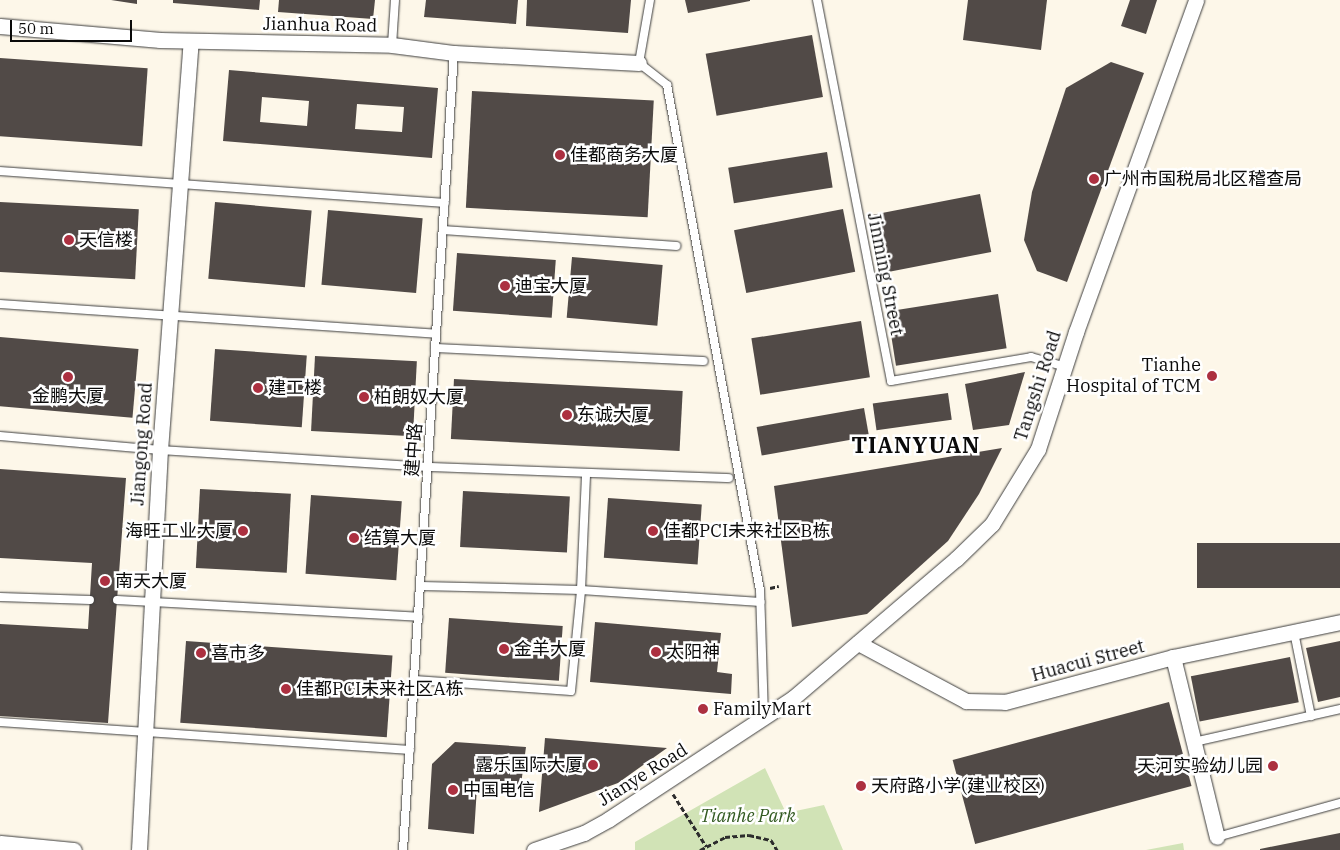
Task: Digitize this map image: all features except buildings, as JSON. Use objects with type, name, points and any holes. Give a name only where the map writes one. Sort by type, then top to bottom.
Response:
[{"type":"street","name":"Tangshi Road","points":[[764,717],[793,698],[858,643],[992,524],[1038,449],[1064,367],[1196,0]]},
{"type":"street","name":"Jianhua Road","points":[[0,26],[191,41],[392,45],[454,52],[639,63]]},
{"type":"street","name":"Jiangong Road","points":[[139,850],[160,450],[191,41]]},
{"type":"street","name":"Huacui Street","points":[[858,643],[966,701],[1005,702],[1173,657],[1340,622]]},
{"type":"street","points":[[1173,657],[1217,837]]},
{"type":"street","name":"Jianye Road","points":[[534,850],[584,833],[666,784],[764,717]]},
{"type":"street","points":[[0,843],[74,850]]},
{"type":"lane","points":[[392,45],[396,0]]},
{"type":"lane","points":[[650,0],[639,63],[667,85],[761,602],[764,717]]},
{"type":"lane","name":"Jinming Street","points":[[817,0],[891,380],[1031,357],[1064,367]]},
{"type":"lane","name":"建中路","points":[[403,850],[454,52]]},
{"type":"lane","points":[[0,171],[444,203]]},
{"type":"lane","points":[[443,230],[676,246]]},
{"type":"lane","points":[[0,304],[170,314],[436,334]]},
{"type":"lane","points":[[435,348],[704,361]]},
{"type":"lane","points":[[0,436],[160,450],[428,467],[586,475],[729,478]]},
{"type":"lane","points":[[415,680],[571,691],[581,590],[586,475]]},
{"type":"lane","points":[[421,586],[581,590],[761,602]]},
{"type":"lane","points":[[0,597],[90,600]]},
{"type":"lane","points":[[117,600],[419,617]]},
{"type":"lane","points":[[1294,632],[1311,716]]},
{"type":"lane","points":[[1194,742],[1340,709]]},
{"type":"lane","points":[[0,722],[410,750]]},
{"type":"lane","points":[[1217,837],[1340,803]]},
{"type":"path","points":[[666,784],[706,846]]},
{"type":"path","points":[[700,850],[725,837],[749,835],[771,840],[777,850]]},
{"type":"green space","name":"Tianhe Park","points":[[765,768],[786,813],[824,805],[843,850],[635,850],[635,842]]},
{"type":"green space","points":[[1183,843],[1184,850],[1146,850]]},
{"type":"place","name":"佳都商务大厦","points":[[560,155]]},
{"type":"place","name":"广州市国税局北区稽查局","points":[[1094,179]]},
{"type":"place","name":"天信楼","points":[[69,240]]},
{"type":"place","name":"迪宝大厦","points":[[505,286]]},
{"type":"place","name":"Tianhe Hospital of TCM","points":[[1212,376]]},
{"type":"place","name":"金鹏大厦","points":[[68,377]]},
{"type":"place","name":"建工楼","points":[[258,388]]},
{"type":"place","name":"柏朗奴大厦","points":[[364,397]]},
{"type":"place","name":"东诚大厦","points":[[567,415]]},
{"type":"place","name":"海旺工业大厦","points":[[243,531]]},
{"type":"place","name":"佳都PCI未来社区B栋","points":[[653,531]]},
{"type":"place","name":"结算大厦","points":[[354,538]]},
{"type":"place","name":"南天大厦","points":[[105,581]]},
{"type":"place","name":"金羊大厦","points":[[504,649]]},
{"type":"place","name":"太阳神","points":[[656,652]]},
{"type":"place","name":"喜市多","points":[[201,653]]},
{"type":"place","name":"佳都PCI未来社区A栋","points":[[286,689]]},
{"type":"place","name":"FamilyMart","points":[[703,709]]},
{"type":"place","name":"露乐国际大厦","points":[[593,765]]},
{"type":"place","name":"天河实验幼儿园","points":[[1273,766]]},
{"type":"place","name":"天府路小学(建业校区)","points":[[861,786]]},
{"type":"place","name":"中国电信","points":[[453,790]]},
{"type":"district","name":"TIANYUAN","points":[[916,445]]}]
